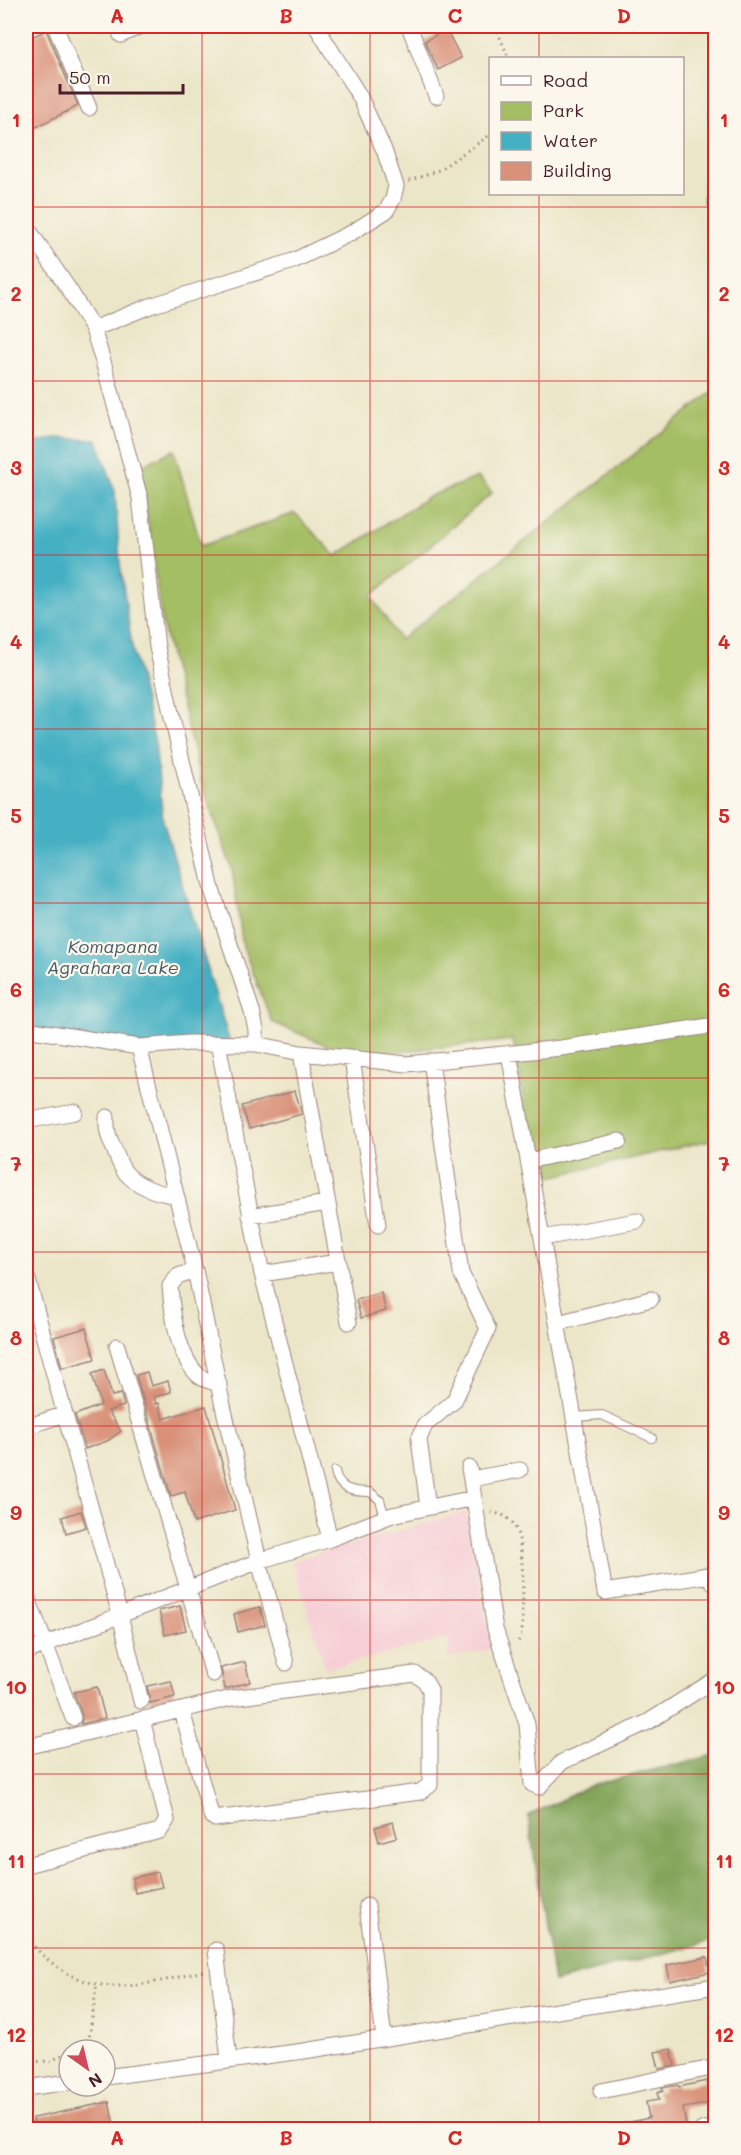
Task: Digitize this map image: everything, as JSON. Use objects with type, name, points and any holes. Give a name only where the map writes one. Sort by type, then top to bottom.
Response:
[{"type":"street","points":[[55,26],[89,108]]},
{"type":"street","points":[[121,35],[141,26]]},
{"type":"street","points":[[93,329],[150,306],[293,261],[351,233],[386,211],[393,199],[396,186],[384,150],[360,97],[316,26]]},
{"type":"street","points":[[409,26],[436,96]]},
{"type":"street","points":[[716,188],[716,205]]},
{"type":"street","points":[[27,233],[70,291],[93,329],[104,365],[140,498],[157,647],[213,890],[252,1011],[256,1044]]},
{"type":"street","points":[[26,1029],[139,1047],[218,1043],[256,1044],[301,1053],[407,1064],[561,1048],[716,1024]]},
{"type":"street","points":[[218,1043],[262,1274],[330,1539]]},
{"type":"street","points":[[139,1047],[195,1270],[259,1561],[286,1663]]},
{"type":"street","points":[[301,1053],[349,1322]]},
{"type":"street","points":[[508,1053],[605,1592],[708,1575],[716,1586]]},
{"type":"street","points":[[352,1059],[378,1225]]},
{"type":"street","points":[[428,1507],[419,1439],[425,1425],[454,1401],[488,1329],[461,1273],[430,1061]]},
{"type":"street","points":[[26,1121],[75,1112]]},
{"type":"street","points":[[107,1117],[106,1130],[123,1170],[132,1180],[149,1189],[163,1194],[176,1195]]},
{"type":"street","points":[[528,1161],[619,1141]]},
{"type":"street","points":[[250,1216],[327,1203]]},
{"type":"street","points":[[542,1238],[637,1221]]},
{"type":"street","points":[[262,1274],[338,1262]]},
{"type":"street","points":[[195,1270],[178,1276],[171,1286],[176,1327],[189,1364],[199,1377],[219,1384]]},
{"type":"street","points":[[28,1280],[120,1615],[141,1701]]},
{"type":"street","points":[[558,1323],[651,1299]]},
{"type":"street","points":[[117,1346],[190,1589],[213,1674]]},
{"type":"street","points":[[26,1427],[64,1414]]},
{"type":"street","points":[[520,1470],[470,1473],[495,1629],[527,1724],[532,1784],[539,1787],[562,1762],[648,1722],[716,1679]]},
{"type":"street","points":[[26,1652],[259,1561],[330,1539],[385,1518],[428,1507],[475,1503]]},
{"type":"street","points":[[26,1593],[73,1718]]},
{"type":"street","points":[[26,1746],[232,1698],[415,1674],[425,1681],[430,1690],[430,1785],[420,1792],[215,1819],[211,1815],[182,1711]]},
{"type":"street","points":[[26,1865],[160,1831],[164,1826],[167,1820],[142,1719]]},
{"type":"street","points":[[367,1906],[384,2038]]},
{"type":"street","points":[[216,1950],[229,2060]]},
{"type":"street","points":[[117,2075],[384,2038],[716,1986]]},
{"type":"street","points":[[601,2091],[716,2067]]},
{"type":"street","points":[[26,2088],[57,2084]]},
{"type":"street","points":[[702,2130],[716,2126]]},
{"type":"lane","points":[[575,1417],[602,1415],[652,1438]]},
{"type":"lane","points":[[335,1471],[336,1479],[342,1487],[356,1492],[370,1491],[380,1500],[385,1518]]},
{"type":"path","points":[[495,26],[509,57]]},
{"type":"path","points":[[396,186],[439,170],[489,136]]},
{"type":"path","points":[[475,1503],[503,1514],[513,1523],[520,1539],[522,1634],[514,1650],[504,1659]]},
{"type":"path","points":[[26,1938],[40,1953],[72,1976],[105,1986],[135,1986],[219,1968]]},
{"type":"path","points":[[89,2038],[97,1984]]},
{"type":"path","points":[[26,2062],[51,2061],[57,2058]]},
{"type":"shaded area","points":[[466,1512],[492,1649],[448,1659],[449,1638],[326,1669],[292,1561]]},
{"type":"green space","points":[[715,390],[715,1139],[537,1180],[513,1040],[352,1056],[272,1022],[243,947],[232,869],[201,781],[162,622],[140,466],[174,450],[201,546],[295,513],[336,556],[428,497],[478,477],[492,493],[371,596],[400,640]]},
{"type":"green space","points":[[715,1755],[715,1940],[554,1982],[528,1816],[592,1785]]},
{"type":"water","name":"Komapana Agrahara Lake","points":[[54,438],[97,440],[115,491],[120,564],[132,647],[155,743],[163,821],[233,1053],[26,1039],[26,445]]},
{"type":"building","points":[[446,29],[461,58],[438,70],[425,41]]},
{"type":"building","points":[[46,30],[78,106],[26,132],[26,40]]},
{"type":"building","points":[[295,1091],[302,1114],[249,1129],[242,1106]]},
{"type":"building","points":[[381,1293],[386,1311],[361,1318],[356,1300]]},
{"type":"building","points":[[86,1328],[95,1359],[62,1368],[54,1337]]},
{"type":"building","points":[[104,1370],[112,1396],[121,1394],[124,1406],[108,1411],[121,1431],[107,1441],[85,1449],[75,1415],[101,1405],[92,1374]]},
{"type":"building","points":[[147,1372],[151,1386],[168,1381],[171,1392],[154,1397],[156,1404],[159,1403],[163,1419],[206,1406],[235,1510],[194,1523],[185,1492],[171,1496],[136,1375]]},
{"type":"building","points":[[81,1511],[86,1527],[66,1533],[62,1517]]},
{"type":"building","points":[[180,1606],[186,1630],[165,1635],[159,1611]]},
{"type":"building","points":[[260,1607],[265,1625],[238,1632],[234,1614]]},
{"type":"building","points":[[245,1662],[250,1682],[225,1689],[221,1668]]},
{"type":"building","points":[[171,1681],[175,1697],[150,1703],[147,1686]]},
{"type":"building","points":[[97,1687],[105,1718],[81,1724],[82,1715],[74,1692]]},
{"type":"building","points":[[393,1822],[397,1837],[379,1842],[375,1827]]},
{"type":"building","points":[[158,1872],[162,1887],[135,1893],[132,1878]]},
{"type":"building","points":[[707,1957],[710,1972],[670,1981],[667,1965]]},
{"type":"building","points":[[671,2049],[675,2066],[659,2069],[655,2052]]},
{"type":"building","points":[[707,2081],[711,2103],[683,2108],[687,2130],[625,2130],[625,2123],[649,2118],[646,2102],[659,2100],[657,2093],[663,2091],[662,2088]]},
{"type":"building","points":[[109,2102],[114,2125],[91,2130],[35,2130],[33,2118]]}]
